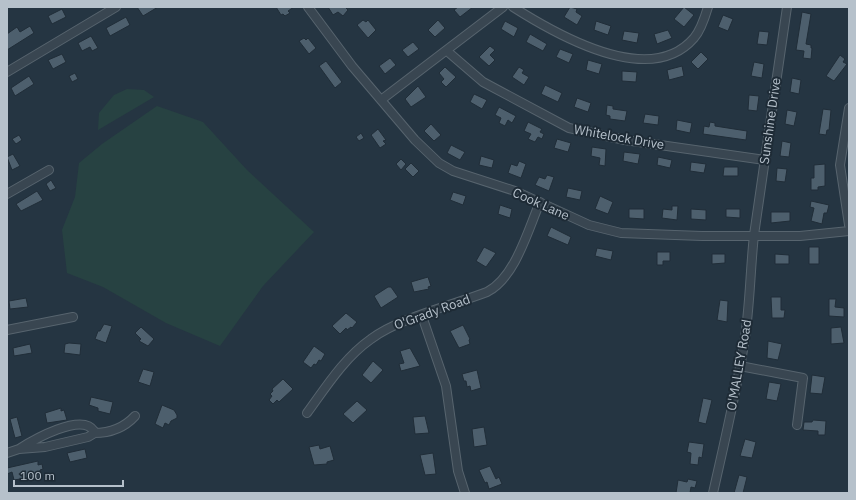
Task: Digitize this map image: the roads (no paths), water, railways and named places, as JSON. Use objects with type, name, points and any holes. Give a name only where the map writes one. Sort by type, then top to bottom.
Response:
[{"type":"street","points":[[7,72],[116,7]]},
{"type":"street","name":"Cook Lane","points":[[308,7],[342,53],[416,140],[439,163],[463,175],[515,191],[589,225],[610,231],[686,236],[800,236],[849,231]]},
{"type":"street","points":[[381,100],[503,7]]},
{"type":"street","points":[[513,7],[540,24],[575,42],[610,53],[638,59],[656,60],[671,55],[684,48],[696,37],[708,7]]},
{"type":"street","name":"Sunshine Drive","points":[[754,235],[787,7]]},
{"type":"street","name":"Whitelock Drive","points":[[447,51],[483,82],[569,128],[625,140],[765,160]]},
{"type":"street","points":[[849,108],[840,173],[849,225]]},
{"type":"street","points":[[7,194],[49,170]]},
{"type":"street","name":"O'Grady Road","points":[[307,412],[341,367],[366,342],[386,330],[487,292],[502,282],[520,250],[540,202]]},
{"type":"street","name":"O'MALLEY Road","points":[[713,493],[740,366],[749,305],[750,268],[754,235]]},
{"type":"street","points":[[422,316],[446,386],[458,471],[465,493]]},
{"type":"street","points":[[7,330],[73,317]]},
{"type":"street","points":[[740,366],[803,378],[797,425]]},
{"type":"street","points":[[19,449],[51,445],[88,437],[94,433],[121,427],[135,416]]},
{"type":"street","points":[[7,453],[19,449],[48,434],[74,425],[84,425],[92,429],[94,433]]}]
